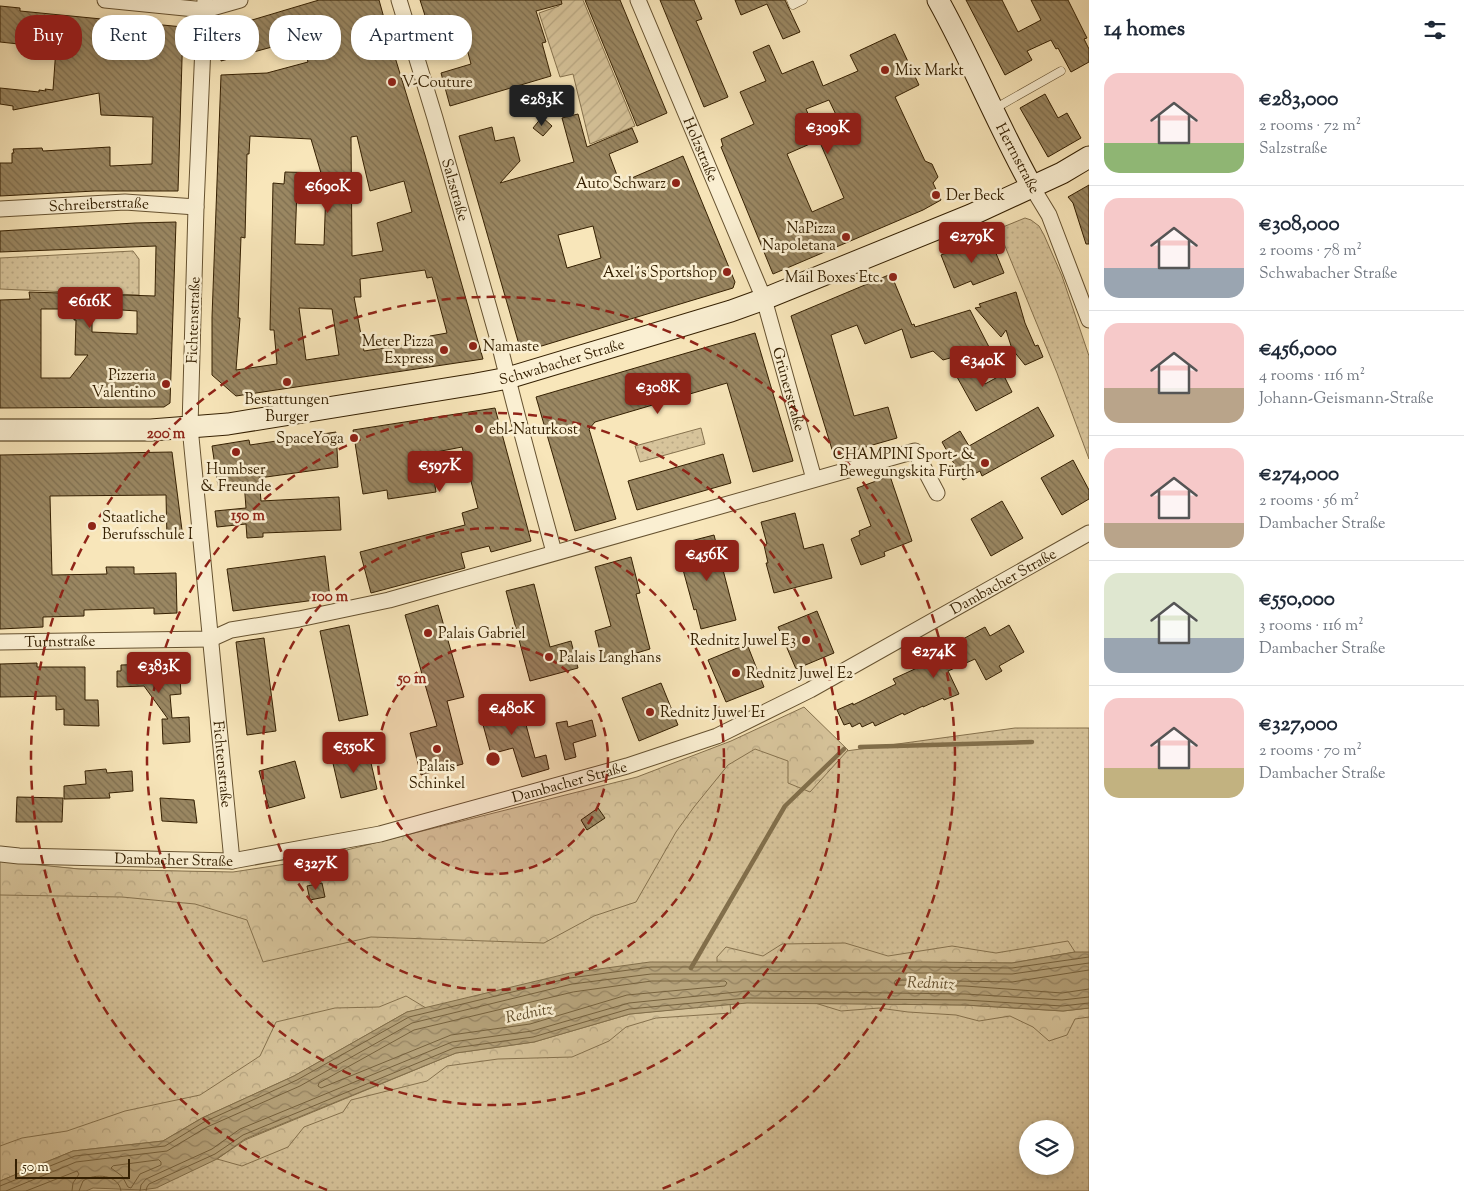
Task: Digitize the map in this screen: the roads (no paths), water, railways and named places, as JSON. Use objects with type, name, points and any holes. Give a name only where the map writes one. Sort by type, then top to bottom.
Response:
[{"type":"main road","name":"Herrnstraße","points":[[938,0],[1032,187]]},
{"type":"main road","name":"Schwabacher Straße","points":[[0,430],[139,430],[228,424],[508,378],[731,312],[918,237],[1062,173],[1089,157]]},
{"type":"street","points":[[105,0],[205,5],[240,0]]},
{"type":"street","name":"Salzstraße","points":[[400,0],[508,378],[515,412],[554,552]]},
{"type":"street","name":"Holzstraße","points":[[638,0],[764,299]]},
{"type":"street","name":"Fichtenstraße","points":[[205,5],[196,207],[190,427],[232,861]]},
{"type":"street","name":"Herrnstraße","points":[[1032,187],[1049,215],[1089,320]]},
{"type":"street","name":"Schreiberstraße","points":[[0,209],[125,202],[196,207]]},
{"type":"street","name":"Grünerstraße","points":[[764,299],[814,479]]},
{"type":"street","points":[[211,639],[231,630],[300,619],[389,600],[915,451],[938,493]]},
{"type":"street","name":"Dambacher Straße","points":[[0,854],[232,861],[380,834],[627,766],[718,736],[810,690],[1089,533]]},
{"type":"street","name":"Turnstraße","points":[[0,642],[211,639]]},
{"type":"lane","points":[[791,0],[793,5],[803,0]]},
{"type":"lane","points":[[992,110],[1061,71]]},
{"type":"water","name":"Rednitz","points":[[1075,952],[1089,952],[1089,1008],[1063,1011],[965,1005],[747,1003],[630,1014],[534,1042],[456,1053],[245,1139],[217,1159],[156,1188],[141,1190],[93,1188],[86,1191],[0,1191],[0,1181],[73,1151],[163,1141],[202,1118],[294,1076],[407,1012],[570,973],[650,962],[1012,963]]},
{"type":"waterway","points":[[860,747],[1032,742]]},
{"type":"waterway","points":[[691,968],[785,806],[844,749]]},
{"type":"place","name":"Mix Markt","points":[[885,70]]},
{"type":"place","name":"V-Couture","points":[[392,82]]},
{"type":"place","name":"Auto Schwarz","points":[[676,183]]},
{"type":"place","name":"Der Beck","points":[[936,195]]},
{"type":"place","name":"NaPizza Napoletana","points":[[846,237]]},
{"type":"place","name":"Axel´s Sportshop","points":[[727,272]]},
{"type":"place","name":"Mail Boxes Etc.","points":[[893,277]]},
{"type":"place","name":"Namaste","points":[[473,346]]},
{"type":"place","name":"Meter Pizza Express","points":[[444,350]]},
{"type":"place","name":"Bestattungen Burger","points":[[287,382]]},
{"type":"place","name":"Pizzeria Valentino","points":[[166,384]]},
{"type":"place","name":"ebl-Naturkost","points":[[479,429]]},
{"type":"place","name":"SpaceYoga","points":[[354,438]]},
{"type":"place","name":"Humbser & Freunde","points":[[236,452]]},
{"type":"place","name":"CHAMPINI Sport- & Bewegungskita Fürth","points":[[985,463]]},
{"type":"place","name":"Staatliche Berufsschule I","points":[[92,526]]},
{"type":"place","name":"Palais Gabriel","points":[[428,633]]},
{"type":"place","name":"Rednitz Juwel E3","points":[[806,640]]},
{"type":"place","name":"Palais Langhans","points":[[549,657]]},
{"type":"place","name":"Rednitz Juwel E2","points":[[736,673]]},
{"type":"place","name":"Rednitz Juwel E1","points":[[650,712]]},
{"type":"place","name":"Palais Schinkel","points":[[437,749]]}]
